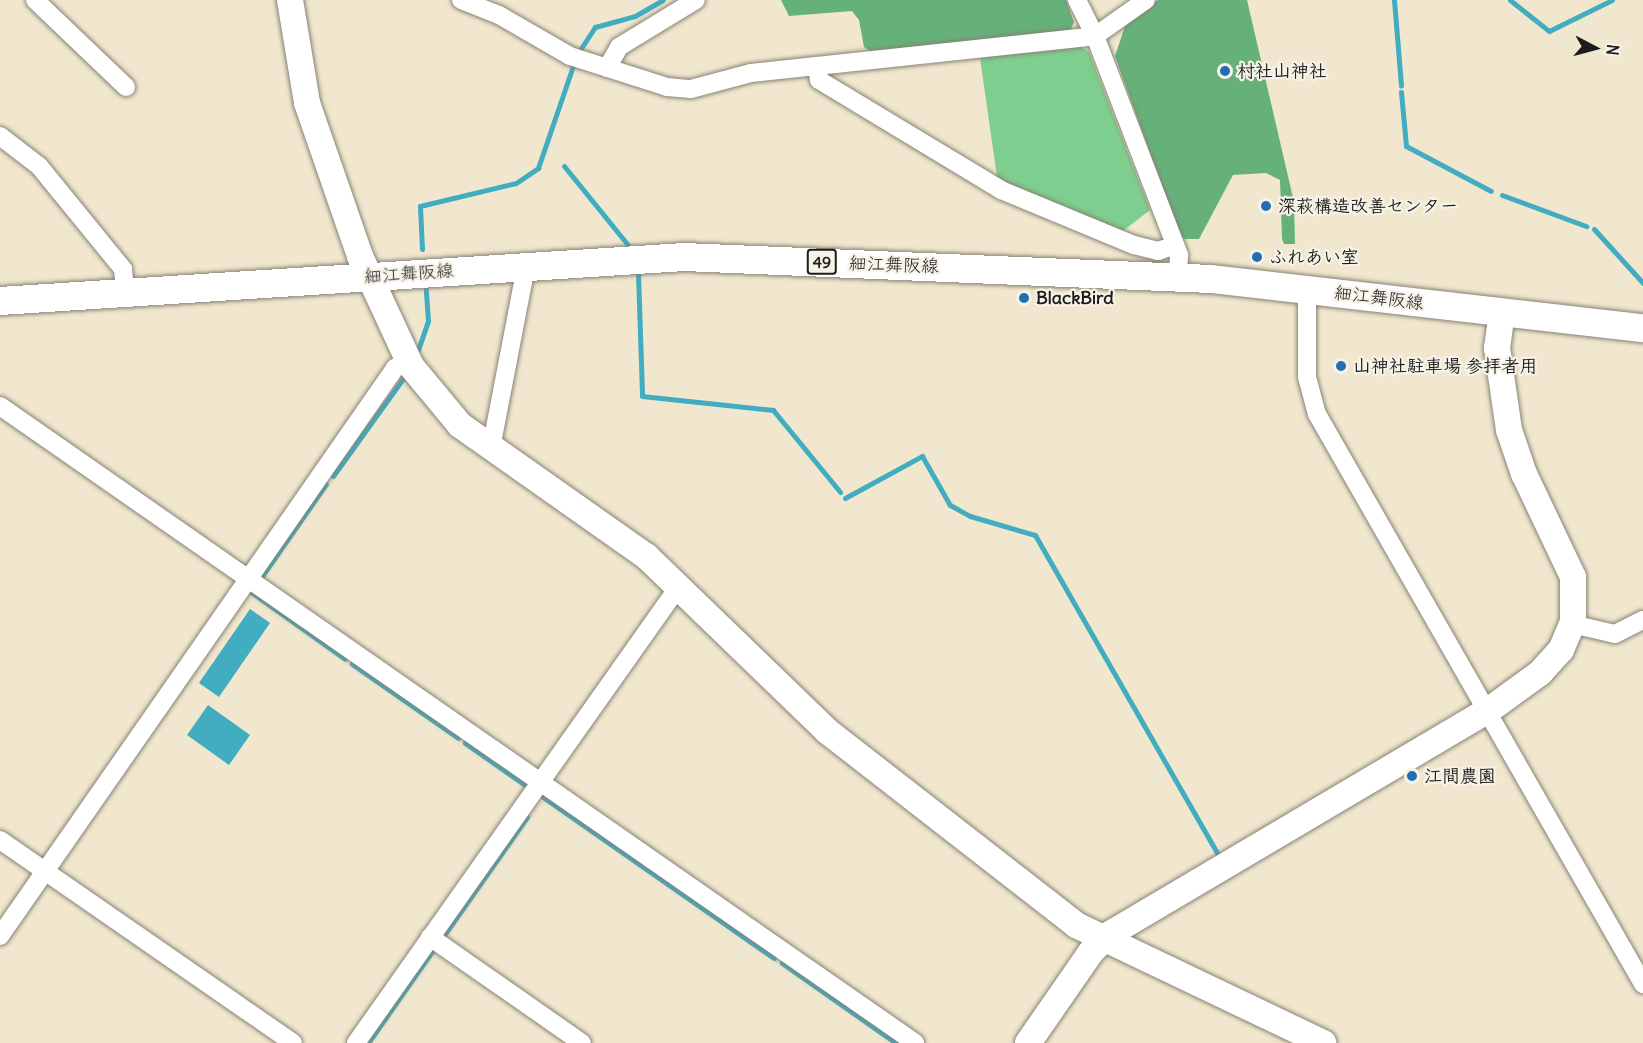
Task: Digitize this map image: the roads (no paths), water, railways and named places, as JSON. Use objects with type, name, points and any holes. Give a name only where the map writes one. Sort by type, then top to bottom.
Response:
[{"type":"main road","name":"細江舞阪線","points":[[0,301],[522,266],[714,258],[1178,277],[1307,289],[1643,328]]},
{"type":"street","points":[[35,0],[126,87]]},
{"type":"street","points":[[290,0],[307,103],[369,277],[408,360],[442,407],[487,447],[646,556],[827,731],[1059,912],[1103,940],[1323,1043]]},
{"type":"street","points":[[461,0],[498,15],[556,50],[667,87],[691,89],[751,73],[1095,36],[1146,0]]},
{"type":"street","points":[[607,68],[619,47],[696,0]]},
{"type":"street","points":[[1077,0],[1095,36],[1179,255],[1178,277]]},
{"type":"street","points":[[817,66],[819,80],[1002,190],[1134,245],[1158,251],[1175,245]]},
{"type":"street","points":[[0,136],[39,166],[116,260],[123,269],[125,292]]},
{"type":"street","points":[[487,447],[493,438],[519,304],[522,266]]},
{"type":"street","points":[[1307,289],[1307,377],[1312,402],[1414,586],[1489,710],[1643,984]]},
{"type":"street","points":[[1028,1043],[1103,940],[1489,710],[1551,662],[1572,624],[1575,592],[1569,562],[1524,474],[1509,430],[1497,348],[1502,313]]},
{"type":"street","points":[[0,936],[395,368],[408,360]]},
{"type":"street","points":[[0,406],[915,1043]]},
{"type":"street","points":[[356,1043],[679,586]]},
{"type":"street","points":[[1572,624],[1615,634],[1643,620]]},
{"type":"street","points":[[0,840],[293,1043]]},
{"type":"street","points":[[430,937],[582,1043]]},
{"type":"water","points":[[250,609],[270,623],[219,697],[199,683]]},
{"type":"water","points":[[208,705],[250,735],[229,765],[187,735]]},
{"type":"waterway","points":[[578,53],[595,27],[635,16],[663,0]]},
{"type":"waterway","points":[[1394,0],[1401,86]]},
{"type":"waterway","points":[[1510,0],[1549,31],[1612,0]]},
{"type":"waterway","points":[[422,249],[420,206],[516,183],[538,168],[574,63]]},
{"type":"waterway","points":[[1401,92],[1406,146],[1491,191]]},
{"type":"waterway","points":[[564,166],[628,245]]},
{"type":"waterway","points":[[1502,195],[1586,226]]},
{"type":"waterway","points":[[1594,229],[1643,283]]},
{"type":"waterway","points":[[638,273],[642,396],[773,410],[840,492]]},
{"type":"waterway","points":[[418,350],[428,321],[426,289]]},
{"type":"waterway","points":[[333,476],[407,373]]},
{"type":"waterway","points":[[845,498],[922,456],[950,505],[970,516],[1035,535],[1218,854]]},
{"type":"waterway","points":[[262,576],[326,484]]},
{"type":"waterway","points":[[251,592],[345,659]]},
{"type":"waterway","points":[[352,664],[458,738]]},
{"type":"waterway","points":[[465,743],[525,785]]},
{"type":"waterway","points":[[540,795],[774,958]]},
{"type":"waterway","points":[[442,938],[527,817]]},
{"type":"waterway","points":[[368,1043],[435,947]]},
{"type":"waterway","points":[[782,963],[896,1043]]},
{"type":"place","name":"村社山神社","points":[[1225,71]]},
{"type":"place","name":"深萩構造改善センター","points":[[1266,206]]},
{"type":"place","name":"ふれあい室","points":[[1257,257]]},
{"type":"place","name":"BlackBird","points":[[1024,298]]},
{"type":"place","name":"山神社駐車場 参拝者用","points":[[1341,366]]},
{"type":"place","name":"江間農園","points":[[1412,776]]}]
